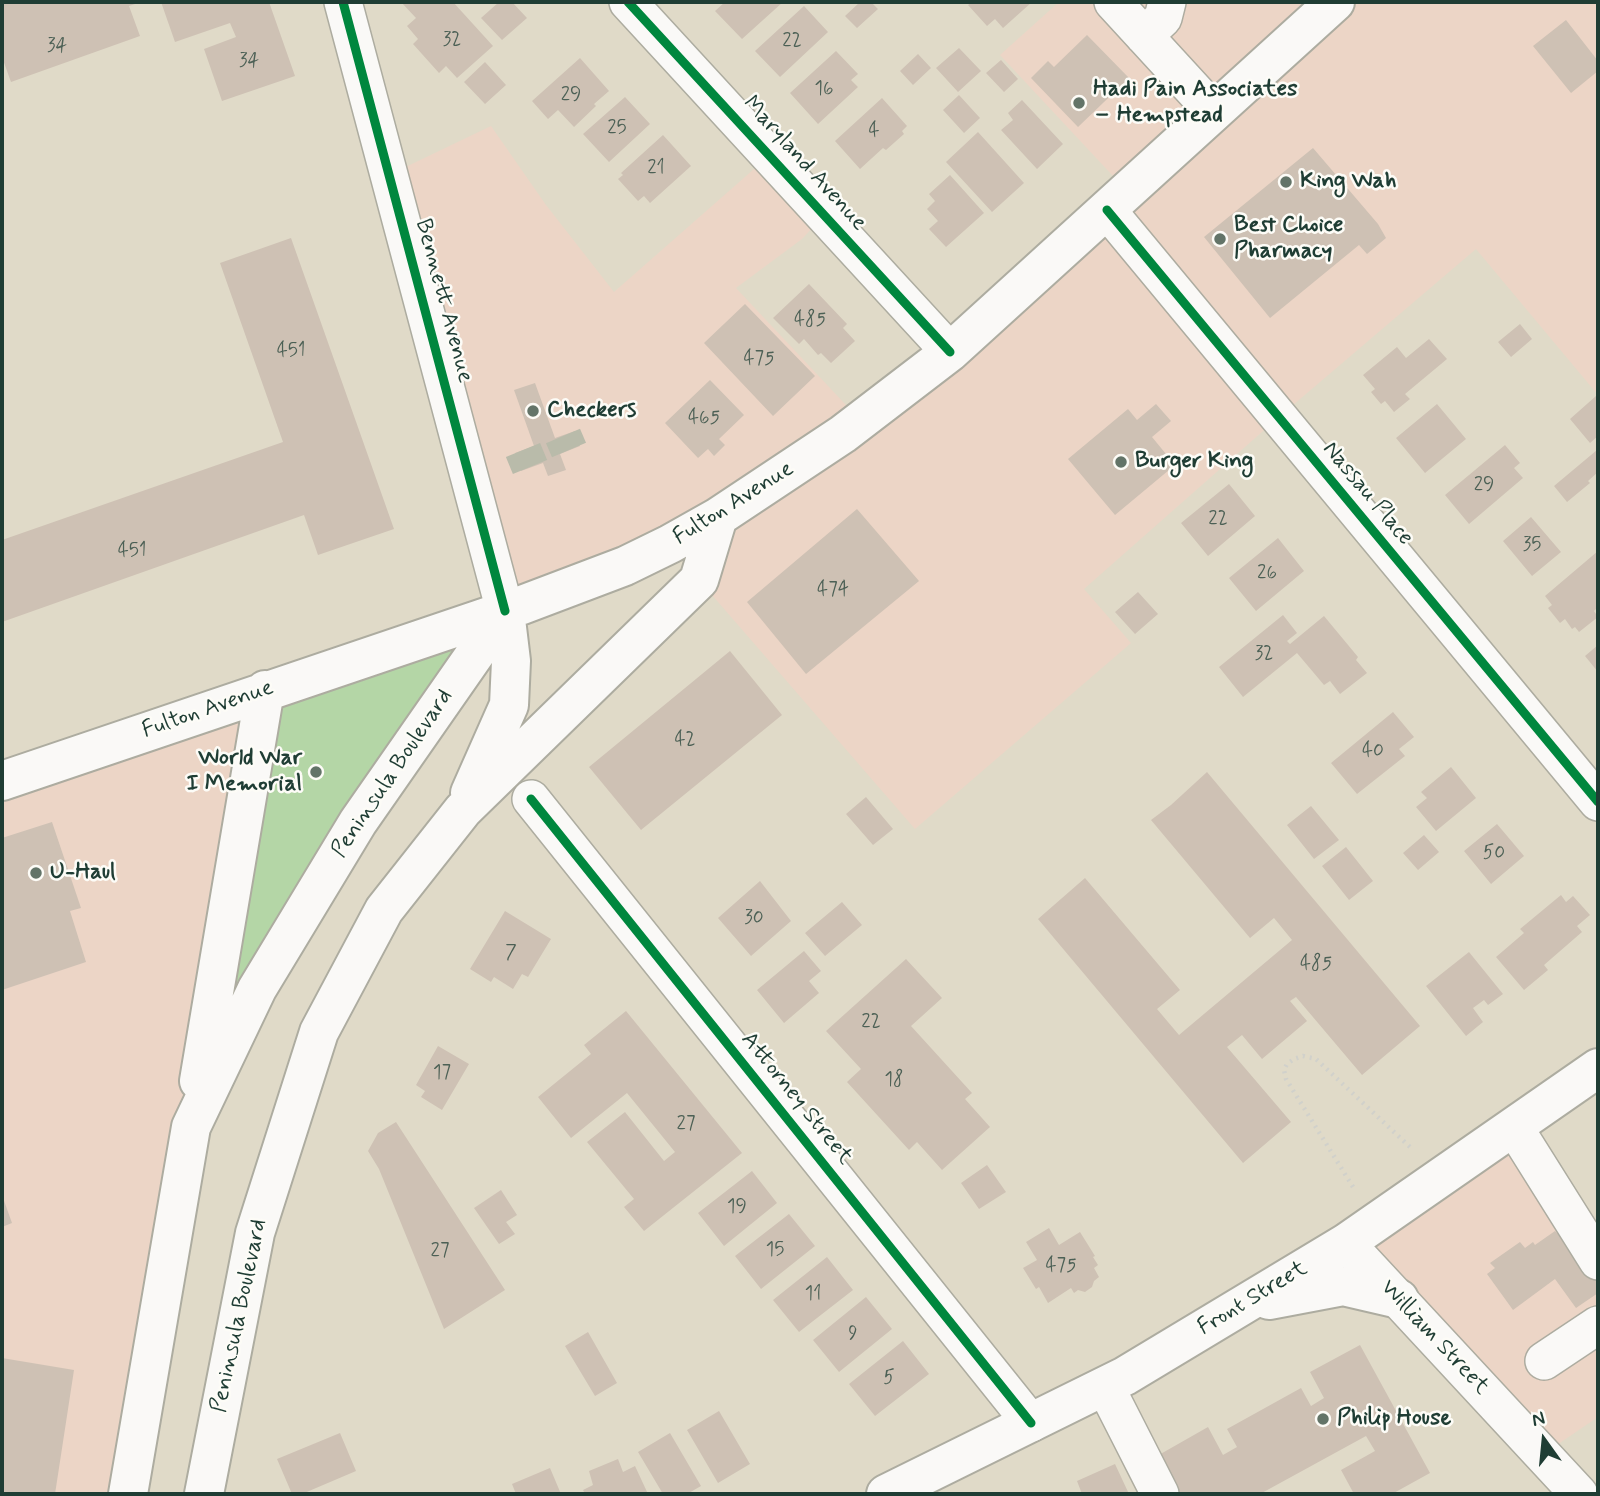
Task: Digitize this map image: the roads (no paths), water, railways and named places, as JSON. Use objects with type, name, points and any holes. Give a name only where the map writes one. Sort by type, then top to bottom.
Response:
[{"type":"main road","name":"Fulton Avenue","points":[[2,781],[505,611],[625,566],[718,517],[852,428],[950,352],[1335,2]]},
{"type":"main road","name":"Peninsula Boulevard","points":[[204,1494],[255,1233],[319,1032],[384,910],[463,810],[699,580],[718,517]]},
{"type":"main road","name":"Peninsula Boulevard","points":[[463,810],[509,705],[511,661],[505,611]]},
{"type":"main road","name":"Peninsula Boulevard","points":[[191,1127],[257,989],[358,822],[505,611]]},
{"type":"main road","name":"Peninsula Boulevard","points":[[128,1494],[265,690]]},
{"type":"main road","name":"Front Street","points":[[886,1494],[935,1483],[1031,1423],[1105,1386],[1243,1305],[1346,1243],[1598,1068]]},
{"type":"main road","points":[[1243,1305],[1343,1286],[1399,1299]]},
{"type":"street","name":"Bennett Avenue","points":[[343,2],[505,611]]},
{"type":"street","name":"Maryland Avenue","points":[[628,2],[950,352]]},
{"type":"street","points":[[1113,2],[1214,112]]},
{"type":"street","points":[[1144,36],[1163,18],[1167,2]]},
{"type":"street","name":"Nassau Place","points":[[1107,210],[1598,802]]},
{"type":"street","name":"Attorney Street","points":[[531,799],[1031,1423]]},
{"type":"street","points":[[1514,1127],[1598,1261]]},
{"type":"street","name":"William Street","points":[[1346,1243],[1579,1494]]},
{"type":"street","points":[[1544,1361],[1598,1325]]},
{"type":"street","points":[[1105,1386],[1160,1494]]},
{"type":"tunnel","points":[[563,436],[569,450]]},
{"type":"tunnel","points":[[523,450],[530,467]]},
{"type":"place","name":"Hadi Pain Associates – Hempstead","points":[[1079,103]]},
{"type":"place","name":"King Wah","points":[[1286,182]]},
{"type":"place","name":"Best Choice Pharmacy","points":[[1220,239]]},
{"type":"place","name":"Checkers","points":[[533,411]]},
{"type":"place","name":"Burger King","points":[[1121,462]]},
{"type":"place","name":"World War I Memorial","points":[[316,772]]},
{"type":"place","name":"U-Haul","points":[[36,873]]},
{"type":"place","name":"Philip House","points":[[1323,1419]]}]
